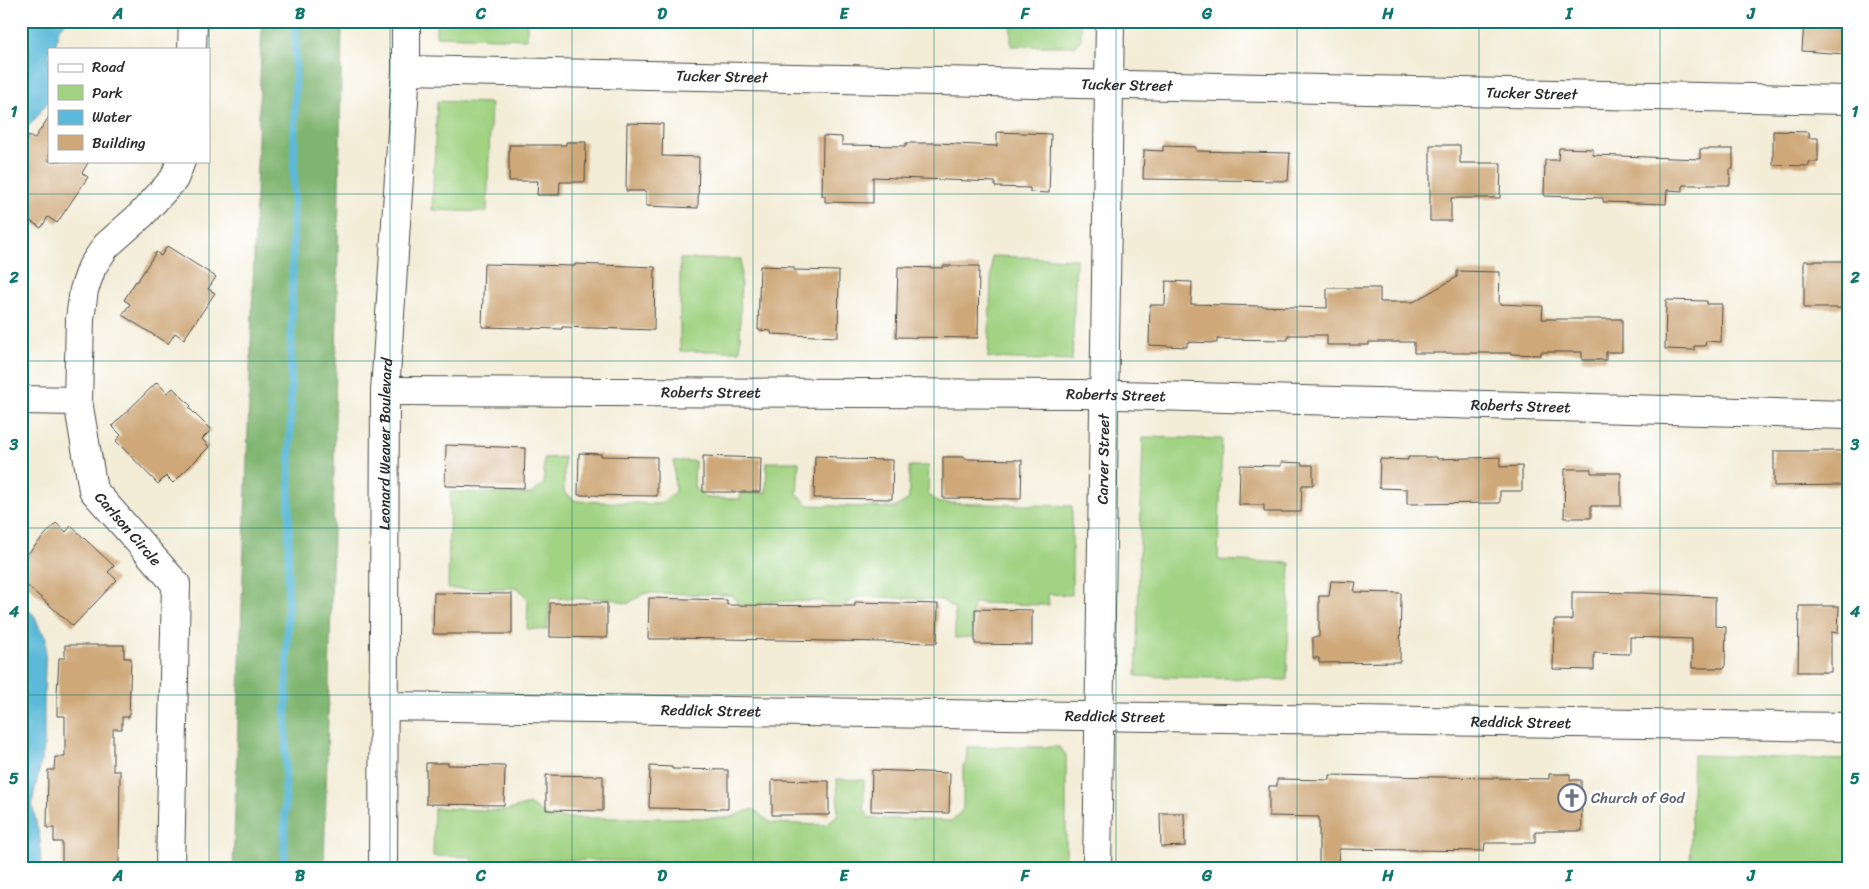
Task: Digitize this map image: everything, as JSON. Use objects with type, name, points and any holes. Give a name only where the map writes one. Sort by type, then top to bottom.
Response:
[{"type":"street","points":[[192,48],[193,21]]},
{"type":"street","name":"Leonard Weaver Boulevard","points":[[382,868],[385,391],[406,70],[406,21]]},
{"type":"street","name":"Carver Street","points":[[1097,868],[1110,21]]},
{"type":"street","name":"Tucker Street","points":[[406,70],[1848,100]]},
{"type":"street","name":"Carlson Circle","points":[[170,868],[176,584],[93,490],[78,401],[80,319],[84,290],[92,267],[106,246],[141,215],[174,179],[181,162]]},
{"type":"street","name":"Roberts Street","points":[[385,391],[1104,394],[1848,415]]},
{"type":"street","points":[[21,400],[78,401]]},
{"type":"street","name":"Reddick Street","points":[[383,706],[1848,727]]},
{"type":"green space","points":[[262,21],[342,21],[333,532],[324,868],[233,868]]},
{"type":"green space","points":[[436,21],[527,21],[527,39],[436,36]]},
{"type":"green space","points":[[1011,21],[1081,21],[1081,39],[1075,46],[1011,46]]},
{"type":"green space","points":[[437,101],[491,103],[487,212],[432,210]]},
{"type":"green space","points":[[992,256],[1076,259],[1072,361],[988,358]]},
{"type":"green space","points":[[680,259],[741,259],[740,351],[680,351]]},
{"type":"green space","points":[[1143,437],[1222,439],[1218,560],[1290,563],[1287,680],[1136,676]]},
{"type":"green space","points":[[564,457],[564,492],[576,501],[660,504],[675,492],[674,461],[695,461],[694,487],[706,498],[740,499],[741,493],[766,493],[767,462],[799,462],[797,494],[809,505],[894,508],[909,499],[909,466],[929,466],[928,494],[939,503],[1072,506],[1072,595],[1048,594],[1049,605],[973,603],[972,637],[955,638],[955,610],[942,600],[860,596],[838,609],[821,601],[761,602],[758,634],[737,634],[738,603],[731,595],[645,593],[627,604],[613,599],[550,598],[547,630],[527,629],[528,600],[518,588],[448,589],[450,492],[531,494],[544,484],[544,458]]},
{"type":"green space","points":[[967,747],[1059,747],[1066,755],[1066,868],[981,868],[908,865],[908,868],[678,868],[677,862],[513,859],[512,868],[472,868],[471,857],[433,856],[434,808],[505,811],[529,804],[549,818],[728,818],[753,809],[771,823],[826,825],[838,814],[837,779],[864,780],[864,809],[870,818],[952,821],[963,809],[963,765],[966,764]]},
{"type":"green space","points":[[1693,755],[1848,760],[1848,868],[1690,868]]},
{"type":"water","points":[[21,21],[67,21],[59,28],[55,48],[48,48],[48,101],[21,135]]},
{"type":"water","points":[[21,603],[34,615],[46,637],[44,748],[32,803],[40,840],[41,868],[21,868]]},
{"type":"building","points":[[1804,21],[1847,24],[1845,54],[1802,51]]},
{"type":"building","points":[[48,118],[48,162],[88,162],[82,173],[88,177],[57,223],[48,217],[41,228],[21,215],[21,149],[29,136],[34,139]]},
{"type":"building","points":[[627,123],[663,124],[662,156],[699,157],[698,208],[646,206],[646,191],[626,191]]},
{"type":"building","points":[[1773,131],[1809,132],[1809,138],[1818,138],[1818,162],[1809,162],[1809,166],[1773,165]]},
{"type":"building","points":[[997,132],[1051,134],[1049,193],[1030,192],[1030,188],[995,187],[995,182],[873,177],[873,203],[825,202],[825,196],[822,196],[823,136],[842,137],[842,145],[906,146],[906,143],[937,143],[997,146]]},
{"type":"building","points":[[566,142],[586,142],[585,182],[560,182],[559,195],[537,195],[538,181],[509,181],[509,145],[566,145]]},
{"type":"building","points":[[1430,145],[1460,145],[1460,163],[1501,163],[1500,198],[1451,198],[1451,221],[1430,221]]},
{"type":"building","points":[[1163,146],[1196,147],[1196,151],[1290,153],[1288,181],[1143,179],[1144,150],[1163,151]]},
{"type":"building","points":[[1559,148],[1593,149],[1593,155],[1700,159],[1700,149],[1733,149],[1733,169],[1730,169],[1730,185],[1683,185],[1683,191],[1667,190],[1666,204],[1603,202],[1603,198],[1544,196],[1545,160],[1558,160]]},
{"type":"building","points":[[167,246],[216,277],[208,289],[215,293],[184,339],[175,333],[168,344],[122,315],[130,304],[124,300],[136,281],[156,252],[161,256]]},
{"type":"building","points":[[1804,261],[1846,261],[1846,308],[1804,308]]},
{"type":"building","points":[[484,264],[575,266],[575,264],[655,267],[654,330],[482,327]]},
{"type":"building","points":[[760,266],[794,267],[794,270],[839,271],[838,337],[771,334],[771,331],[758,330]]},
{"type":"building","points":[[943,266],[979,266],[978,338],[896,337],[898,267],[943,268]]},
{"type":"building","points":[[1457,271],[1500,272],[1499,304],[1543,306],[1542,319],[1622,319],[1622,352],[1606,352],[1606,360],[1582,360],[1582,352],[1541,352],[1541,355],[1511,353],[1414,353],[1414,342],[1369,342],[1369,345],[1327,345],[1327,335],[1288,335],[1288,340],[1217,339],[1217,343],[1187,342],[1187,347],[1149,345],[1150,305],[1165,305],[1166,281],[1192,282],[1191,304],[1327,308],[1327,288],[1380,288],[1380,302],[1413,302],[1457,277]]},
{"type":"building","points":[[1666,300],[1707,301],[1707,304],[1722,304],[1721,342],[1706,341],[1705,346],[1694,346],[1694,350],[1665,349]]},
{"type":"building","points":[[157,382],[167,393],[173,388],[191,406],[189,408],[211,430],[202,439],[209,447],[173,483],[166,476],[158,484],[116,441],[121,435],[112,426]]},
{"type":"building","points":[[446,445],[525,448],[524,488],[445,486]]},
{"type":"building","points":[[1774,451],[1844,451],[1844,485],[1774,486]]},
{"type":"building","points":[[579,453],[601,454],[601,456],[657,457],[657,496],[578,495]]},
{"type":"building","points":[[703,456],[761,458],[760,492],[703,492]]},
{"type":"building","points":[[815,456],[836,457],[836,459],[893,460],[892,499],[814,498]]},
{"type":"building","points":[[943,457],[1022,460],[1021,499],[943,498]]},
{"type":"building","points":[[1408,457],[1437,457],[1437,459],[1500,457],[1500,467],[1522,466],[1522,491],[1500,491],[1500,503],[1407,504],[1407,489],[1379,488],[1380,459],[1408,460]]},
{"type":"building","points":[[1281,462],[1313,465],[1313,485],[1302,485],[1301,512],[1264,512],[1264,505],[1239,505],[1240,465],[1281,466]]},
{"type":"building","points":[[1565,469],[1591,469],[1591,473],[1621,473],[1621,506],[1591,506],[1591,518],[1564,518]]},
{"type":"building","points":[[56,523],[66,532],[71,526],[114,566],[108,572],[117,580],[73,626],[21,580],[21,561]]},
{"type":"building","points":[[1331,581],[1356,582],[1354,592],[1401,593],[1400,662],[1319,663],[1319,658],[1313,658],[1313,637],[1319,637],[1319,596],[1329,596]]},
{"type":"building","points":[[1572,592],[1715,597],[1715,626],[1726,627],[1725,668],[1692,668],[1692,639],[1630,637],[1630,654],[1594,653],[1594,670],[1553,669],[1554,620],[1572,620]]},
{"type":"building","points":[[434,593],[512,594],[512,634],[433,634]]},
{"type":"building","points":[[649,598],[727,600],[727,605],[855,606],[855,602],[938,604],[937,643],[648,639]]},
{"type":"building","points":[[550,603],[607,603],[607,638],[550,637]]},
{"type":"building","points":[[1799,606],[1839,606],[1838,633],[1831,632],[1831,672],[1798,672]]},
{"type":"building","points":[[975,609],[1032,610],[1032,645],[975,644]]},
{"type":"building","points":[[65,645],[124,645],[124,658],[131,658],[129,717],[122,717],[122,729],[113,729],[113,771],[120,771],[119,868],[62,868],[62,842],[54,842],[54,828],[47,828],[48,770],[54,770],[55,757],[65,757],[65,716],[57,716],[57,693],[59,658],[65,658]]},
{"type":"building","points":[[426,763],[505,766],[504,805],[426,804]]},
{"type":"building","points":[[650,766],[672,767],[672,769],[728,770],[728,809],[649,808]]},
{"type":"building","points":[[872,770],[950,773],[949,813],[871,811]]},
{"type":"building","points":[[1549,774],[1570,774],[1570,780],[1581,780],[1582,831],[1535,831],[1535,843],[1485,843],[1484,851],[1339,849],[1338,868],[1319,868],[1319,817],[1269,816],[1269,786],[1277,786],[1277,779],[1330,780],[1330,775],[1549,779]]},
{"type":"building","points":[[546,775],[603,776],[603,811],[546,810]]},
{"type":"building","points":[[772,780],[829,781],[829,815],[772,815]]},
{"type":"building","points":[[1160,813],[1184,813],[1185,846],[1161,847]]},
{"type":"waterway","points":[[284,868],[296,21]]},
{"type":"place","name":"Church of God","points":[[1572,798]]}]
